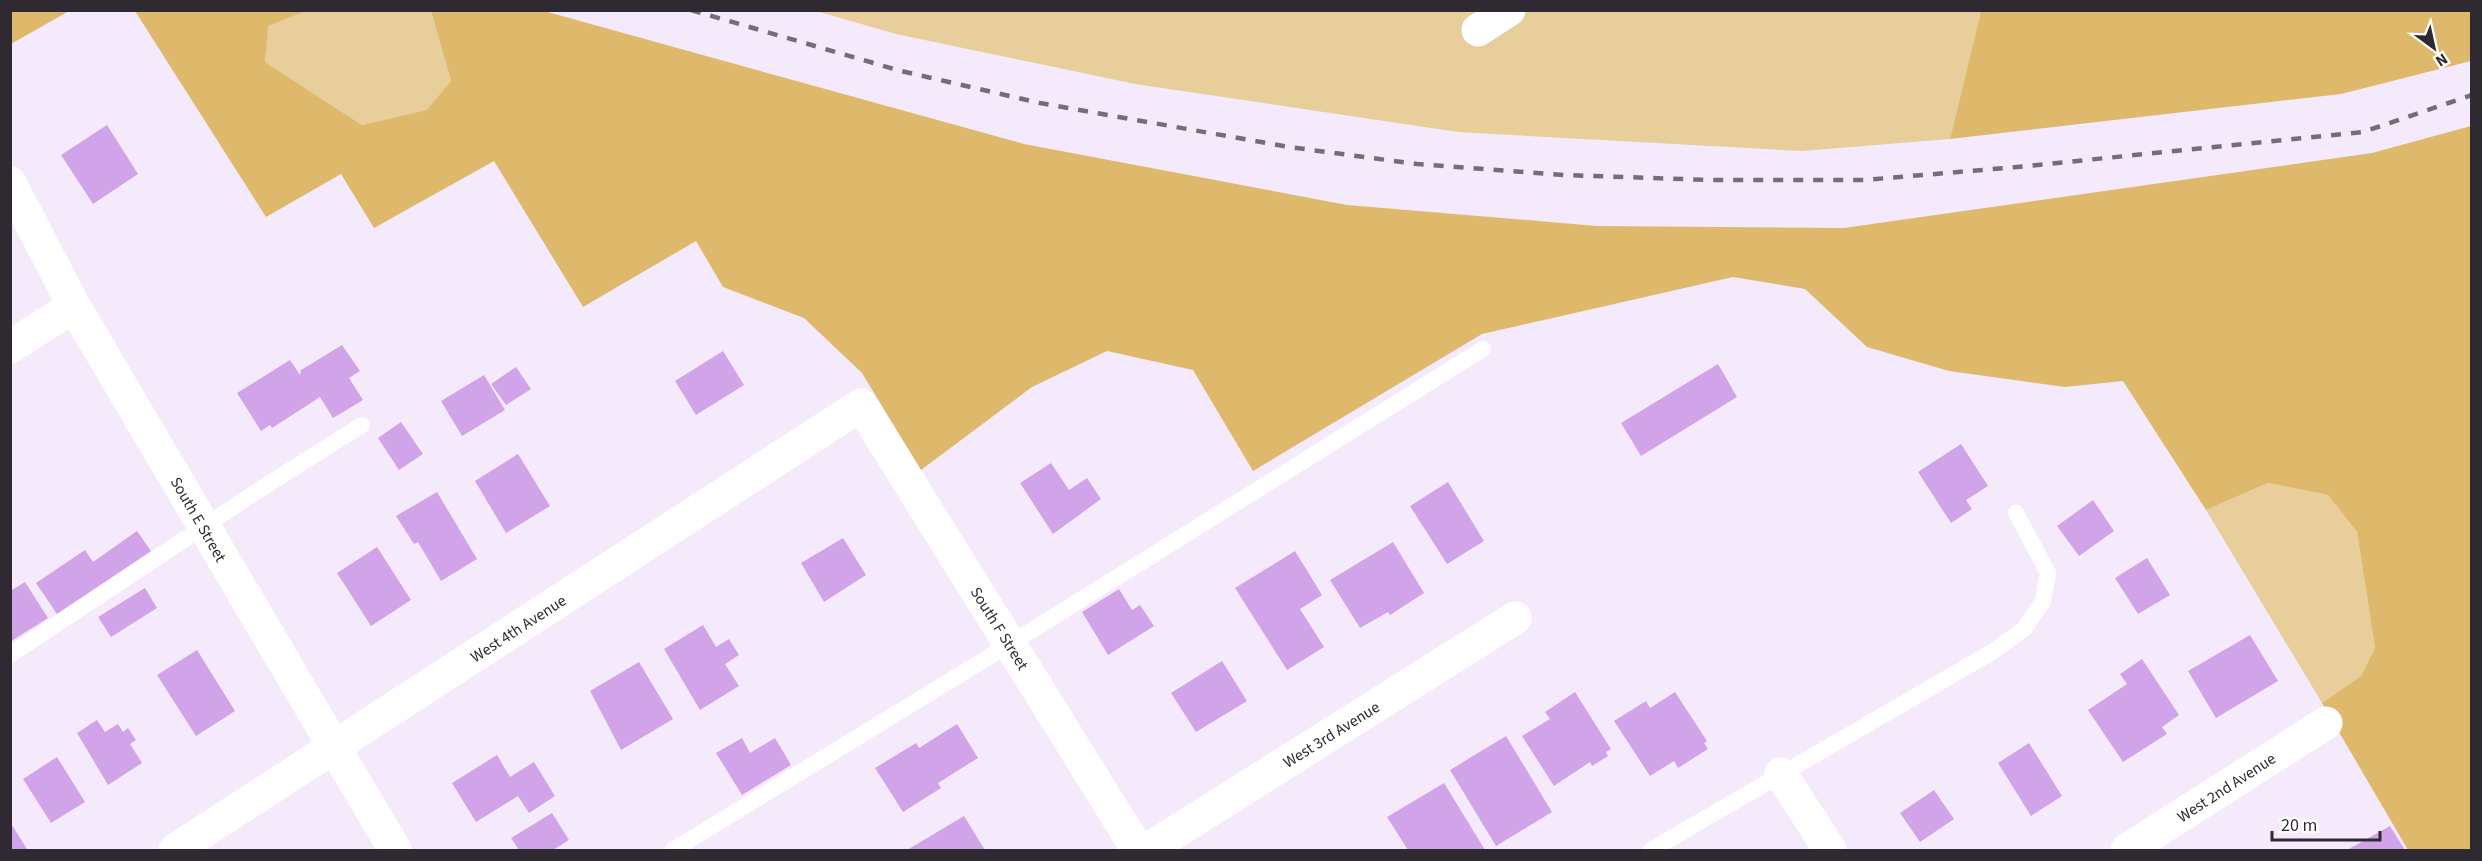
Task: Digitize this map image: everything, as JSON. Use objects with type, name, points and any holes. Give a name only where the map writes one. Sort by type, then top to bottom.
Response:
[{"type":"street","points":[[1478,30],[1509,10]]},
{"type":"street","name":"South E Street","points":[[10,183],[74,306],[396,850]]},
{"type":"street","points":[[10,347],[74,306]]},
{"type":"street","name":"South F Street","points":[[861,405],[1138,850]]},
{"type":"street","name":"West 4th Avenue","points":[[175,850],[861,405]]},
{"type":"street","name":"West 3rd Avenue","points":[[1147,850],[1515,618]]},
{"type":"street","name":"West 2nd Avenue","points":[[2127,850],[2326,723]]},
{"type":"street","points":[[1781,774],[1830,850]]},
{"type":"lane","points":[[673,850],[1010,644],[1483,349]]},
{"type":"lane","points":[[10,655],[362,425]]},
{"type":"lane","points":[[1652,850],[1992,652],[2024,629],[2043,601],[2048,573],[2016,513]]},
{"type":"shaded area","points":[[11,10],[69,10],[69,11],[11,44]]},
{"type":"shaded area","points":[[135,11],[306,11],[268,26],[265,62],[362,125],[427,110],[451,81],[431,11],[544,11],[1024,144],[1347,205],[1597,226],[1844,228],[2372,153],[2471,126],[2471,850],[2408,850],[2322,703],[2361,676],[2375,648],[2357,532],[2328,495],[2268,483],[2206,510],[2123,381],[2065,387],[1949,371],[1867,347],[1805,289],[1733,277],[1482,334],[1253,471],[1193,370],[1107,351],[1032,387],[921,470],[862,373],[804,318],[723,287],[696,241],[583,307],[494,161],[374,228],[341,174],[266,217]]},
{"type":"shaded area","points":[[306,11],[431,11],[451,81],[428,110],[362,125],[265,62],[267,26]]},
{"type":"shaded area","points":[[816,11],[1981,11],[1950,139],[1802,151],[1458,132],[1135,84],[896,34]]},
{"type":"shaded area","points":[[1981,11],[2471,11],[2471,61],[2341,94],[1950,139]]},
{"type":"shaded area","points":[[2268,483],[2328,495],[2357,532],[2375,648],[2361,676],[2322,703],[2206,510]]},
{"type":"building","points":[[107,125],[138,174],[93,204],[61,155]]},
{"type":"building","points":[[342,345],[360,371],[349,378],[363,400],[333,418],[320,397],[272,428],[270,425],[261,431],[237,393],[290,360],[300,375],[301,370]]},
{"type":"building","points":[[723,351],[744,385],[696,415],[675,381]]},
{"type":"building","points":[[1718,364],[1737,397],[1641,456],[1621,423]]},
{"type":"building","points":[[516,367],[531,389],[506,405],[491,384]]},
{"type":"building","points":[[484,375],[505,410],[462,436],[441,401]]},
{"type":"building","points":[[401,422],[423,454],[399,470],[378,438]]},
{"type":"building","points":[[1961,444],[1988,486],[1966,500],[1972,509],[1951,523],[1918,472]]},
{"type":"building","points":[[518,454],[550,506],[506,533],[475,481]]},
{"type":"building","points":[[1051,463],[1069,490],[1087,478],[1101,499],[1053,534],[1020,483]]},
{"type":"building","points":[[1448,482],[1484,541],[1447,564],[1410,506]]},
{"type":"building","points":[[437,492],[477,559],[441,581],[418,542],[414,544],[396,516]]},
{"type":"building","points":[[2093,500],[2114,531],[2079,556],[2057,526]]},
{"type":"building","points":[[137,531],[151,551],[57,614],[36,583],[85,550],[93,562]]},
{"type":"building","points":[[843,538],[866,575],[824,602],[801,563]]},
{"type":"building","points":[[1393,542],[1424,593],[1390,615],[1388,612],[1360,628],[1330,580]]},
{"type":"building","points":[[377,547],[411,600],[371,626],[337,573]]},
{"type":"building","points":[[1295,551],[1322,595],[1300,609],[1324,647],[1287,670],[1235,588]]},
{"type":"building","points":[[2147,558],[2170,595],[2138,614],[2115,578]]},
{"type":"building","points":[[25,582],[48,618],[10,642],[10,591]]},
{"type":"building","points":[[145,588],[157,608],[111,637],[98,617]]},
{"type":"building","points":[[1119,589],[1132,610],[1140,605],[1154,626],[1108,655],[1082,612]]},
{"type":"building","points":[[703,625],[716,647],[729,639],[739,655],[725,664],[739,686],[700,710],[664,649]]},
{"type":"building","points":[[2250,635],[2278,681],[2216,718],[2188,671]]},
{"type":"building","points":[[197,650],[235,711],[196,736],[157,675]]},
{"type":"building","points":[[2142,659],[2179,715],[2162,727],[2167,734],[2123,762],[2088,710],[2127,684],[2120,674]]},
{"type":"building","points":[[1222,661],[1247,701],[1196,732],[1171,693]]},
{"type":"building","points":[[639,662],[673,719],[621,750],[590,691]]},
{"type":"building","points":[[1575,692],[1611,749],[1606,752],[1608,756],[1592,766],[1590,762],[1554,786],[1522,736],[1550,719],[1545,712]]},
{"type":"building","points":[[1675,692],[1707,741],[1704,743],[1708,749],[1678,768],[1674,761],[1650,776],[1614,721],[1646,701],[1650,708]]},
{"type":"building","points":[[97,720],[105,732],[118,724],[123,732],[128,728],[136,740],[130,744],[142,763],[108,785],[77,733]]},
{"type":"building","points":[[957,724],[978,758],[938,783],[941,788],[903,812],[875,768],[916,743],[919,748]]},
{"type":"building","points":[[1506,736],[1552,812],[1496,846],[1450,770]]},
{"type":"building","points":[[742,738],[750,753],[775,738],[791,765],[742,795],[716,753]]},
{"type":"building","points":[[2029,743],[2062,796],[2031,816],[1998,763]]},
{"type":"building","points":[[497,755],[510,777],[534,762],[555,796],[529,813],[518,796],[476,822],[452,783]]},
{"type":"building","points":[[57,757],[85,802],[51,823],[23,779]]},
{"type":"building","points":[[1444,783],[1485,850],[1408,850],[1387,817]]},
{"type":"building","points":[[1934,790],[1954,819],[1920,842],[1900,813]]},
{"type":"building","points":[[552,813],[569,840],[553,850],[519,850],[511,838]]},
{"type":"building","points":[[964,816],[985,850],[907,850]]},
{"type":"building","points":[[10,822],[27,849],[10,850]]},
{"type":"building","points":[[2390,826],[2405,850],[2347,850]]},
{"type":"railway","points":[[691,10],[901,71],[1040,103],[1289,147],[1417,164],[1564,175],[1710,180],[1864,180],[2017,167],[2363,132],[2472,95]]}]
